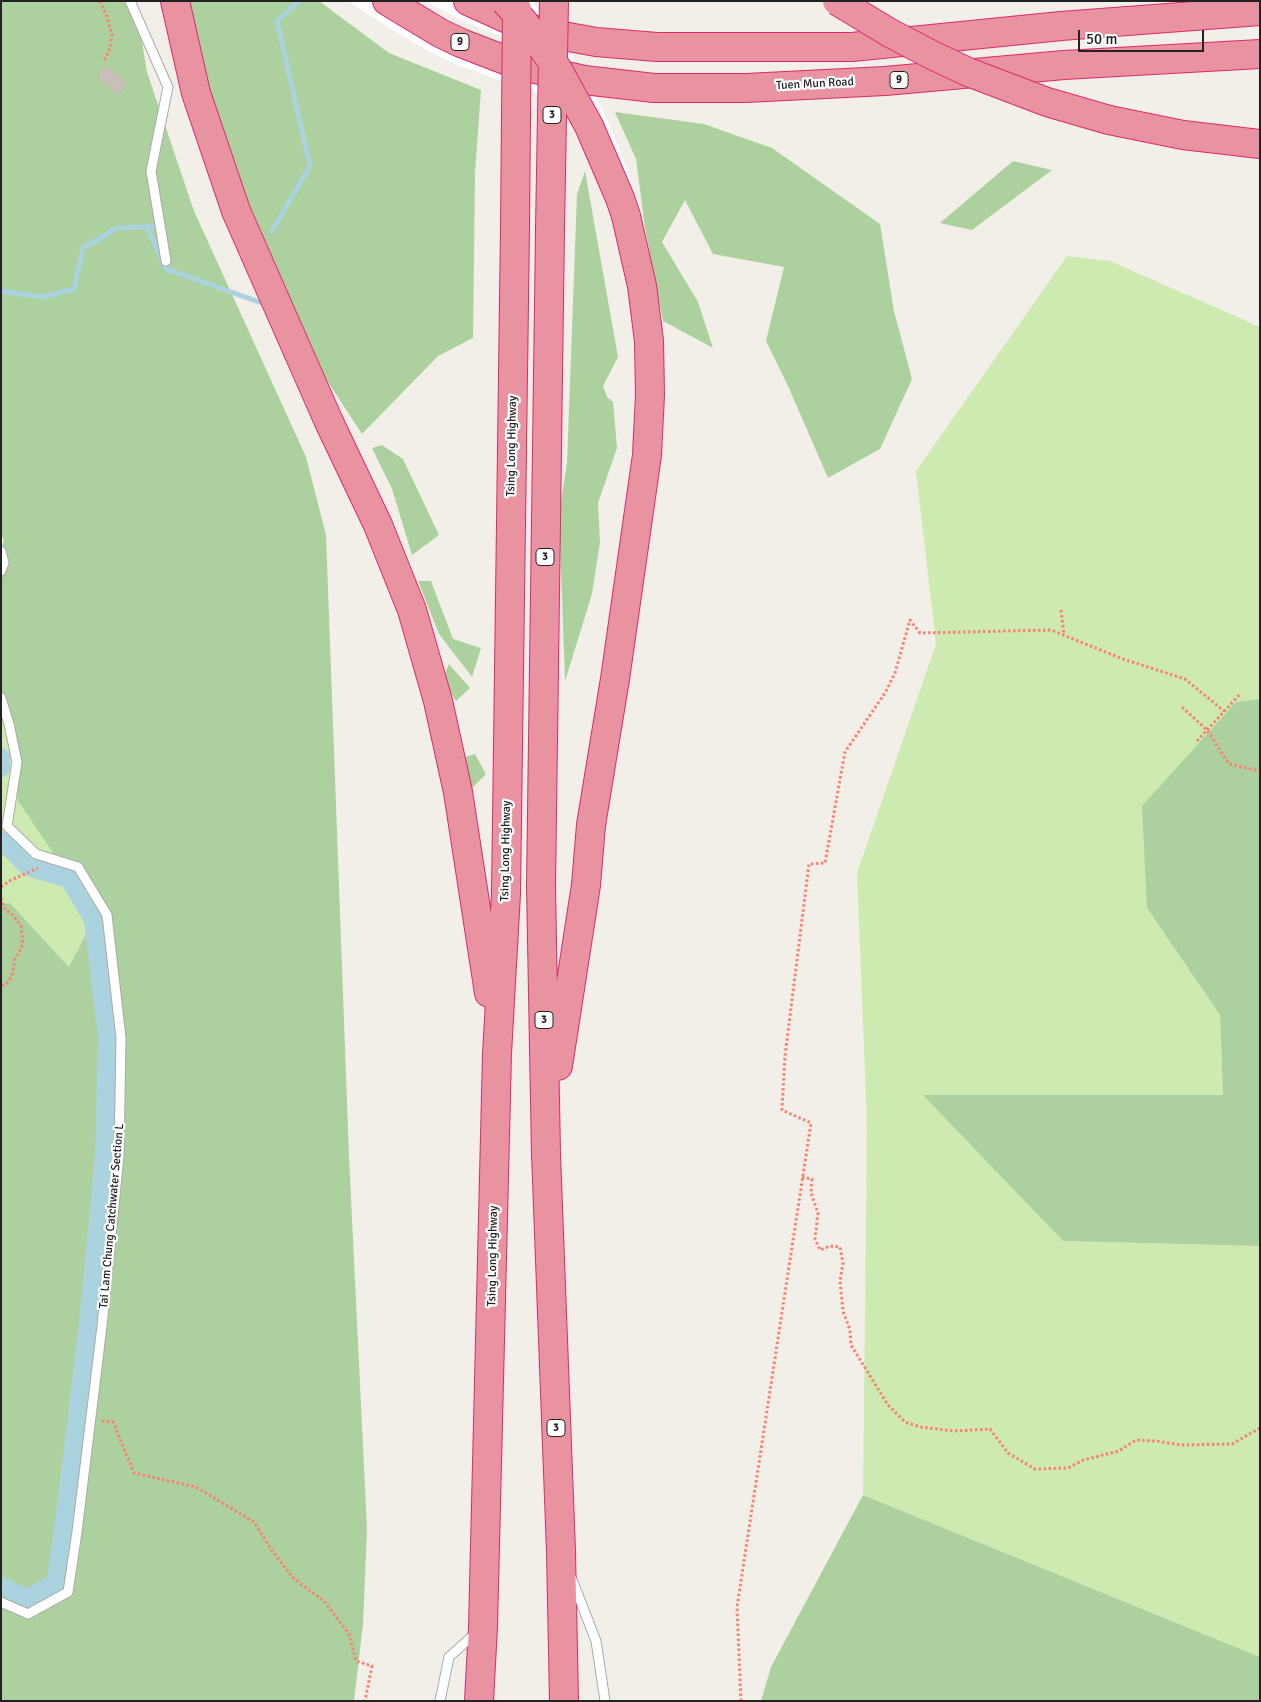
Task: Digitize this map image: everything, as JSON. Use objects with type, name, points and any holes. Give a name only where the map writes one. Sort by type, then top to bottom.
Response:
[{"type":"highway","points":[[175,1],[196,93],[236,211],[329,422],[378,525],[412,610],[438,701],[458,792],[497,1054]]},
{"type":"highway","name":"Tuen Mun Road","points":[[387,1],[420,22],[461,43],[518,65],[584,80],[654,88],[746,88],[885,81],[1064,65],[1260,54]]},
{"type":"highway","points":[[468,1],[541,32],[596,42],[657,47],[852,47],[1061,26],[1260,11]]},
{"type":"highway","points":[[505,1],[523,21],[557,68],[589,126],[620,198],[640,277],[649,341],[650,396],[647,455],[615,679],[591,826],[586,885],[554,1088],[546,1154]]},
{"type":"highway","name":"Tsing Long Highway","points":[[479,1700],[483,1627],[497,1054],[506,894],[518,1]]},
{"type":"highway","name":"3","points":[[554,1],[542,886],[546,1154],[561,1551],[564,1701]]},
{"type":"highway","points":[[837,1],[890,33],[968,72],[1047,102],[1109,120],[1183,135],[1260,144]]},
{"type":"lane","points":[[130,1],[168,87],[151,171],[166,260]]},
{"type":"lane","points":[[1,551],[4,563],[1,571]]},
{"type":"lane","name":"Tai Lam Chung Catchwater Section L","points":[[1,698],[17,762],[7,826],[36,854],[78,867],[106,915],[121,1038],[119,1156],[91,1421],[68,1592],[28,1614],[1,1602]]},
{"type":"lane","points":[[561,1551],[596,1641],[605,1701]]},
{"type":"lane","points":[[440,1701],[449,1657],[483,1627]]},
{"type":"path","points":[[100,1],[112,35],[109,52],[104,60]]},
{"type":"path","points":[[1061,610],[1064,634]]},
{"type":"path","points":[[742,1701],[737,1607],[811,1123],[782,1110],[785,1056],[809,864],[825,863],[845,752],[885,693],[895,673],[910,620],[920,634],[1051,630],[1123,659],[1185,679],[1224,712]]},
{"type":"path","points":[[1197,741],[1241,693]]},
{"type":"path","points":[[1182,707],[1207,730],[1229,764],[1260,771]]},
{"type":"path","points":[[1,887],[11,880],[29,873]]},
{"type":"path","points":[[1,898],[5,910],[12,914],[22,926],[23,944],[15,959],[12,976],[6,984],[1,986]]},
{"type":"path","points":[[802,1177],[812,1179],[811,1193],[818,1213],[815,1239],[820,1250],[830,1246],[840,1247],[843,1263],[840,1281],[843,1311],[850,1330],[851,1344],[888,1405],[905,1422],[920,1427],[944,1430],[990,1429],[1008,1453],[1035,1469],[1068,1468],[1083,1460],[1120,1452],[1136,1440],[1182,1445],[1232,1444],[1260,1428]]},
{"type":"path","points":[[91,1421],[113,1422],[134,1473],[196,1487],[254,1522],[273,1552],[293,1578],[324,1601],[350,1634],[356,1661],[372,1666],[365,1701]]},
{"type":"green space","points":[[1,1],[135,1],[147,72],[194,211],[306,457],[326,535],[349,1156],[367,1529],[363,1624],[354,1701],[1,1701],[1,904],[10,903],[69,967],[95,916],[18,801],[1,693],[1,551],[4,540],[1,535]]},
{"type":"green space","points":[[181,1],[319,1],[389,53],[481,90],[475,173],[473,338],[438,356],[362,434],[326,379],[213,122]]},
{"type":"green space","points":[[615,112],[704,124],[772,148],[880,224],[894,311],[912,379],[880,449],[828,478],[766,341],[784,267],[713,254],[685,200],[662,242],[698,302],[713,348],[663,321],[645,228],[636,159]]},
{"type":"green space","points":[[1013,161],[1052,170],[972,230],[940,223]]},
{"type":"green space","points":[[585,171],[618,357],[603,386],[607,397],[613,402],[617,448],[598,503],[600,542],[592,594],[565,681],[559,514],[567,463],[577,194]]},
{"type":"green space","points":[[1067,256],[1110,261],[1260,327],[1260,699],[1236,702],[1147,908],[1220,1015],[1223,1095],[924,1095],[1063,1241],[1260,1246],[1260,1657],[863,1495],[867,1127],[857,873],[936,644],[916,471]]},
{"type":"green space","points":[[382,445],[403,459],[439,535],[412,555],[392,489],[372,448]]},
{"type":"green space","points":[[418,581],[431,581],[453,639],[481,648],[472,677],[439,634]]},
{"type":"green space","points":[[449,664],[470,688],[456,701],[442,680]]},
{"type":"green space","points":[[1,693],[18,801],[95,916],[69,967],[10,903],[1,904]]},
{"type":"green space","points":[[1260,699],[1260,1246],[1063,1241],[923,1095],[1223,1095],[1220,1015],[1147,908],[1142,806],[1236,702]]},
{"type":"green space","points":[[475,754],[486,774],[471,789],[466,771],[465,757]]},
{"type":"green space","points":[[863,1495],[1260,1657],[1260,1701],[761,1701],[771,1667]]},
{"type":"pier","points":[[348,1],[413,1],[467,30],[519,50],[528,46],[469,24],[425,1],[531,1],[539,10],[544,11],[543,16],[574,58],[606,117],[624,161],[641,211],[613,220],[598,172],[579,131],[540,65],[538,93],[452,63],[391,29]]},
{"type":"building","points":[[106,66],[127,84],[118,95],[97,77]]},
{"type":"waterway","points":[[272,231],[310,166],[277,21],[299,1]]},
{"type":"waterway","points":[[1,291],[42,297],[74,289],[83,248],[117,228],[160,226]]},
{"type":"waterway","points":[[147,227],[166,269],[262,303]]},
{"type":"waterway","points":[[1,757],[1,768]]},
{"type":"waterway","points":[[1,840],[28,867],[69,879],[93,920],[107,1038],[104,1155],[88,1324],[55,1583],[27,1598],[1,1586]]}]
